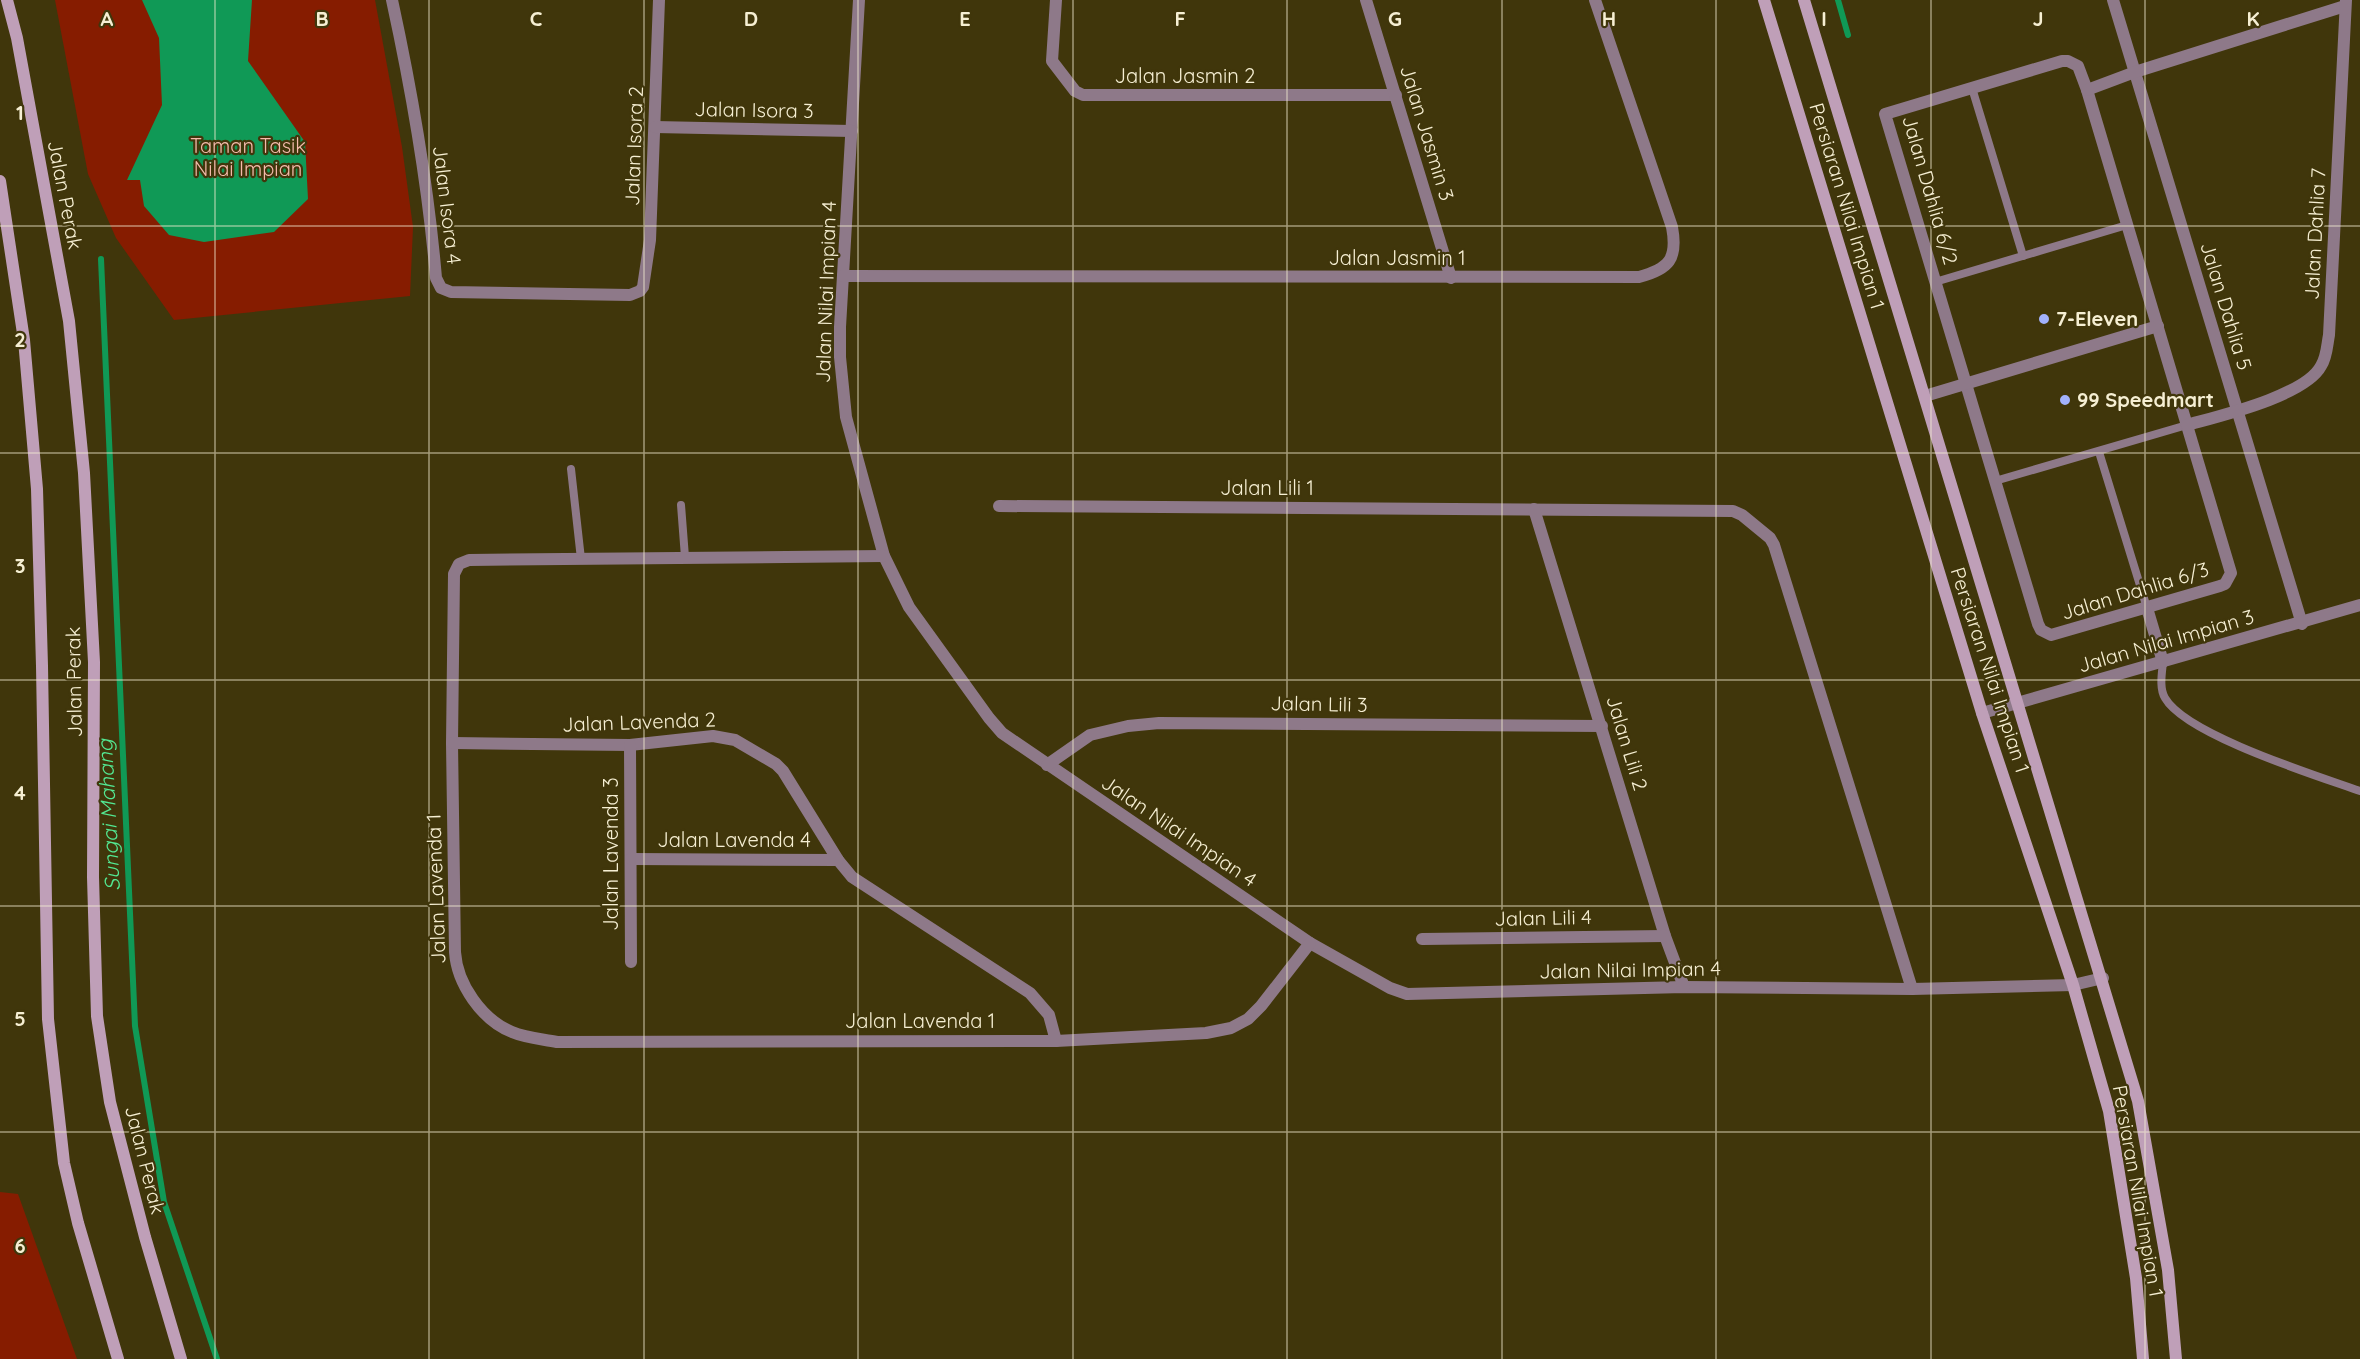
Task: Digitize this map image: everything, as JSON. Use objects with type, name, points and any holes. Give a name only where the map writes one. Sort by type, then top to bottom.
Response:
[{"type":"street","name":"Jalan Perak","points":[[7,0],[17,38],[69,321],[84,472],[94,662],[93,877],[97,1016],[110,1102],[145,1237],[181,1359]]},
{"type":"street","name":"Jalan Isora 4","points":[[392,0],[408,70],[431,214],[436,278],[441,288],[451,292],[630,295],[640,291]]},
{"type":"street","name":"Jalan Isora 2","points":[[640,291],[645,282],[650,240],[659,0]]},
{"type":"street","name":"Jalan Nilai Impian 4","points":[[859,0],[840,357],[846,417],[884,556],[909,607],[1002,733],[1310,943],[1390,988],[1407,994],[1684,987],[1912,989],[2073,986],[2103,978]]},
{"type":"street","name":"Jalan Jasmin 2","points":[[1056,0],[1052,61],[1075,91],[1083,95],[1396,95]]},
{"type":"street","name":"Jalan Jasmin 3","points":[[1366,0],[1451,278]]},
{"type":"street","name":"Jalan Jasmin 1","points":[[843,276],[1451,278],[1639,277],[1655,273],[1666,266],[1673,255],[1674,242],[1671,227],[1595,0]]},
{"type":"street","name":"Persiaran Nilai Impian 1","points":[[1764,0],[1982,713],[2073,986],[2109,1111],[2136,1278],[2143,1359]]},
{"type":"street","name":"Persiaran Nilai Impian 1","points":[[1804,0],[2139,1101],[2168,1270],[2176,1359]]},
{"type":"street","name":"Jalan Dahlia 5","points":[[2113,0],[2302,624]]},
{"type":"street","name":"Jalan Dahlia 7","points":[[2087,90],[2345,3],[2338,174],[2326,354],[2321,367],[2299,387],[2237,411],[2187,425]]},
{"type":"street","name":"Jalan Dahlia 6/2","points":[[1966,384],[1885,114],[2068,61],[2078,66],[2158,326]]},
{"type":"street","name":"Jalan Isora 3","points":[[655,127],[852,131]]},
{"type":"street","name":"Jalan Perak","points":[[0,181],[24,340],[37,489],[48,1019],[64,1162],[78,1223],[118,1359]]},
{"type":"street","points":[[1925,396],[2158,326]]},
{"type":"street","name":"Jalan Dahlia 6/3","points":[[1966,384],[2041,630],[2057,635],[2220,586],[2225,584],[2231,573],[2158,326]]},
{"type":"street","name":"Jalan Lili 1","points":[[999,506],[1736,511],[1773,541],[1912,989]]},
{"type":"street","name":"Jalan Lili 2","points":[[1534,509],[1665,936],[1684,987]]},
{"type":"street","name":"Jalan Lavenda 1","points":[[884,556],[469,560],[459,564],[454,574],[452,743],[455,962],[465,988],[491,1019],[509,1031],[526,1037],[557,1042],[1056,1041],[1174,1036],[1231,1028],[1248,1019],[1261,1006],[1310,943]]},
{"type":"street","name":"Jalan Nilai Impian 3","points":[[1982,713],[2302,624],[2360,605]]},
{"type":"street","points":[[2147,608],[2163,662]]},
{"type":"street","name":"Jalan Lili 3","points":[[1047,765],[1090,735],[1128,726],[1159,723],[1602,726]]},
{"type":"street","name":"Jalan Lavenda 2","points":[[452,743],[630,745],[713,736],[735,740],[776,764],[783,771],[838,860],[852,877],[1030,993],[1049,1015],[1056,1041]]},
{"type":"street","name":"Jalan Lavenda 3","points":[[630,745],[631,962]]},
{"type":"street","name":"Jalan Lavenda 4","points":[[631,859],[838,860]]},
{"type":"street","name":"Jalan Lili 4","points":[[1422,939],[1665,936]]},
{"type":"lane","points":[[1972,88],[2023,256]]},
{"type":"lane","points":[[1935,282],[2127,225]]},
{"type":"lane","points":[[1995,480],[2187,425]]},
{"type":"lane","points":[[2099,452],[2147,608]]},
{"type":"lane","points":[[571,469],[580,559]]},
{"type":"lane","points":[[681,505],[685,557]]},
{"type":"lane","points":[[2163,662],[2161,680],[2164,697],[2173,709],[2189,722],[2241,747],[2360,791]]},
{"type":"green space","name":"Taman Tasik Nilai Impian","points":[[55,0],[375,0],[402,147],[413,227],[410,296],[174,320],[116,238],[88,174]]},
{"type":"green space","points":[[0,1192],[18,1194],[77,1359],[0,1359]]},
{"type":"shaded area","points":[[142,0],[252,0],[248,61],[305,142],[308,199],[274,232],[204,242],[169,235],[144,206],[140,180],[127,180],[162,105],[159,38]]},
{"type":"waterway","points":[[1838,0],[1848,35]]},
{"type":"waterway","name":"Sungai Mahang","points":[[101,259],[135,1026],[164,1202],[217,1359]]},
{"type":"place","name":"7-Eleven","points":[[2044,319]]},
{"type":"place","name":"99 Speedmart","points":[[2065,400]]}]
